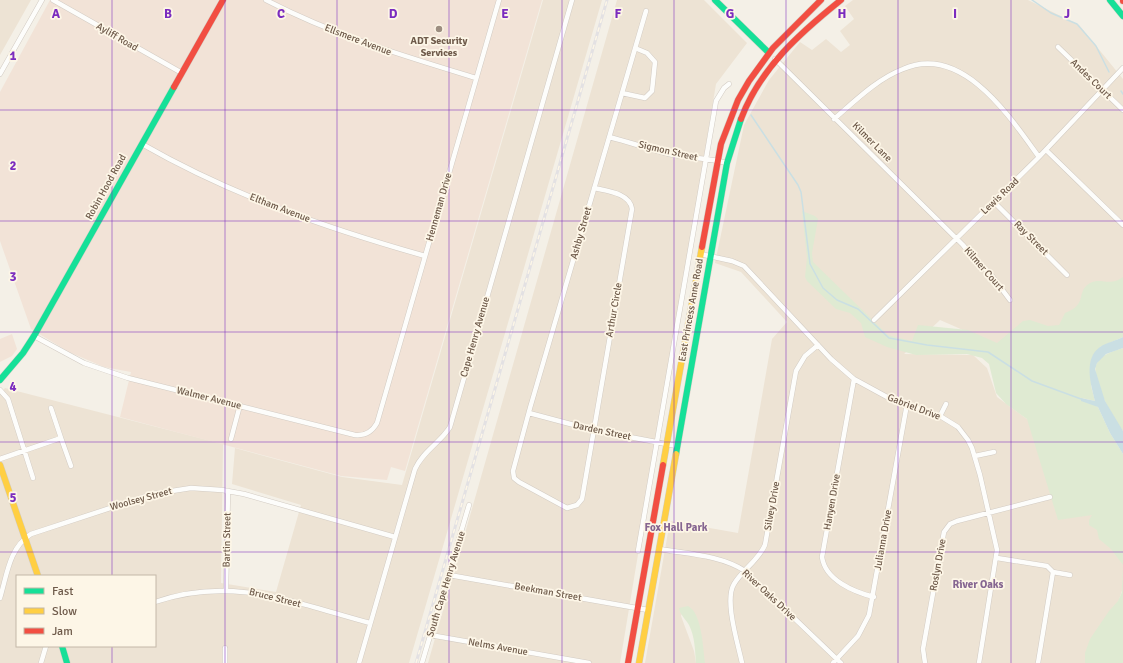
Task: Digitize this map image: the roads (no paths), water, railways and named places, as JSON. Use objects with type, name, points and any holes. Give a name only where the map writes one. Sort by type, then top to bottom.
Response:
[{"type":"main road","name":"Robin Hood Road","points":[[0,380],[34,336],[223,0]]},
{"type":"main road","points":[[715,0],[773,57]]},
{"type":"main road","name":"East Princess Anne Road","points":[[628,663],[700,254],[721,144],[732,113],[758,64],[778,40],[821,0]]},
{"type":"main road","name":"East Princess Anne Road","points":[[639,663],[710,256],[727,163],[734,134],[743,110],[773,57],[817,18],[841,0]]},
{"type":"main road","points":[[1104,0],[1118,10]]},
{"type":"main road","points":[[1110,0],[1123,16]]},
{"type":"main road","points":[[758,64],[773,57],[778,40]]},
{"type":"main road","points":[[0,373],[14,363]]},
{"type":"main road","points":[[0,465],[38,575]]},
{"type":"main road","points":[[62,647],[67,663]]},
{"type":"street","points":[[0,74],[42,0]]},
{"type":"street","name":"Ayliff Road","points":[[54,0],[182,73]]},
{"type":"street","name":"Ellsmere Avenue","points":[[266,0],[354,39],[395,54],[476,78]]},
{"type":"street","name":"Henneman Drive","points":[[379,414],[499,0]]},
{"type":"street","name":"Cape Henry Avenue","points":[[359,663],[418,462],[450,427],[572,0]]},
{"type":"street","name":"Ashby Street","points":[[588,458],[582,499],[577,505],[567,508],[517,481],[513,471],[646,11]]},
{"type":"street","name":"Andes Court","points":[[1058,47],[1123,110]]},
{"type":"street","points":[[622,93],[645,98],[652,91],[654,62],[650,55],[635,48]]},
{"type":"street","name":"Kilmer Lane","points":[[773,57],[955,239]]},
{"type":"street","points":[[834,119],[893,73],[918,64],[939,65],[962,73],[988,94],[1013,122],[1039,157]]},
{"type":"street","name":"Lewis Road","points":[[874,320],[1046,150],[1123,68]]},
{"type":"street","points":[[638,551],[716,102],[724,88],[730,84]]},
{"type":"street","name":"Sigmon Street","points":[[609,137],[669,154],[700,159],[706,158],[727,163]]},
{"type":"street","name":"Eltham Avenue","points":[[142,144],[209,179],[293,215],[362,238],[425,256]]},
{"type":"street","points":[[1046,150],[1123,225]]},
{"type":"street","name":"Arthur Circle","points":[[588,458],[632,209],[630,201],[624,196],[594,188]]},
{"type":"street","name":"Ray Street","points":[[994,202],[1067,275]]},
{"type":"street","name":"Kilmer Court","points":[[955,239],[963,245],[975,260],[989,272],[1010,300]]},
{"type":"street","name":"Gabriel Drive","points":[[700,254],[732,261],[744,266],[818,345],[854,379],[874,391],[940,416],[963,433],[975,456],[996,542],[997,558],[980,663]]},
{"type":"street","name":"Walmer Avenue","points":[[34,336],[67,355],[106,371],[140,381],[355,435],[364,435],[371,431],[377,423],[379,414]]},
{"type":"street","name":"Silvey Drive","points":[[742,663],[730,596],[735,582],[762,552],[767,538],[796,371],[806,356],[818,345]]},
{"type":"street","name":"Hanyen Drive","points":[[854,379],[822,557],[825,567],[843,584],[857,592],[874,597]]},
{"type":"street","points":[[0,390],[8,399],[33,478]]},
{"type":"street","name":"Julianna Drive","points":[[835,661],[862,630],[870,615],[907,404]]},
{"type":"street","points":[[940,416],[946,404]]},
{"type":"street","points":[[231,439],[240,405]]},
{"type":"street","points":[[51,408],[71,466]]},
{"type":"street","name":"Darden Street","points":[[529,413],[592,430],[677,446]]},
{"type":"street","points":[[0,459],[61,438]]},
{"type":"street","points":[[975,456],[994,452]]},
{"type":"street","name":"Woolsey Street","points":[[0,598],[13,555],[18,544],[30,534],[160,492],[191,488],[228,491],[395,537]]},
{"type":"street","name":"Bartin Street","points":[[226,590],[228,491]]},
{"type":"street","name":"Roslyn Drive","points":[[925,663],[923,649],[946,527],[954,522],[1050,497]]},
{"type":"street","name":"South Cape Henry Avenue","points":[[422,663],[469,505]]},
{"type":"street","name":"River Oaks Drive","points":[[659,549],[722,560],[736,565],[745,572],[835,661],[840,663]]},
{"type":"street","points":[[997,558],[1047,566],[1054,572],[1070,575]]},
{"type":"street","points":[[1038,663],[1054,572]]},
{"type":"street","name":"Beekman Street","points":[[449,575],[648,610]]},
{"type":"street","name":"Bruce Street","points":[[156,602],[187,593],[226,590],[275,597],[370,623]]},
{"type":"street","name":"Nelms Avenue","points":[[430,635],[589,663]]},
{"type":"street","points":[[41,663],[46,647]]},
{"type":"street","points":[[225,648],[225,663]]},
{"type":"waterway","points":[[1032,0],[1051,13],[1077,24],[1096,46],[1109,72]]},
{"type":"waterway","points":[[751,115],[798,185],[801,192],[810,264],[823,288],[837,300],[858,309],[889,338],[927,345],[988,352],[1032,381],[1081,399]]},
{"type":"railway","points":[[416,663],[607,0]]},
{"type":"place","name":"ADT Security Services","points":[[439,29]]},
{"type":"district","name":"Fox Hall Park","points":[[676,527]]},
{"type":"district","name":"River Oaks","points":[[978,584]]}]
